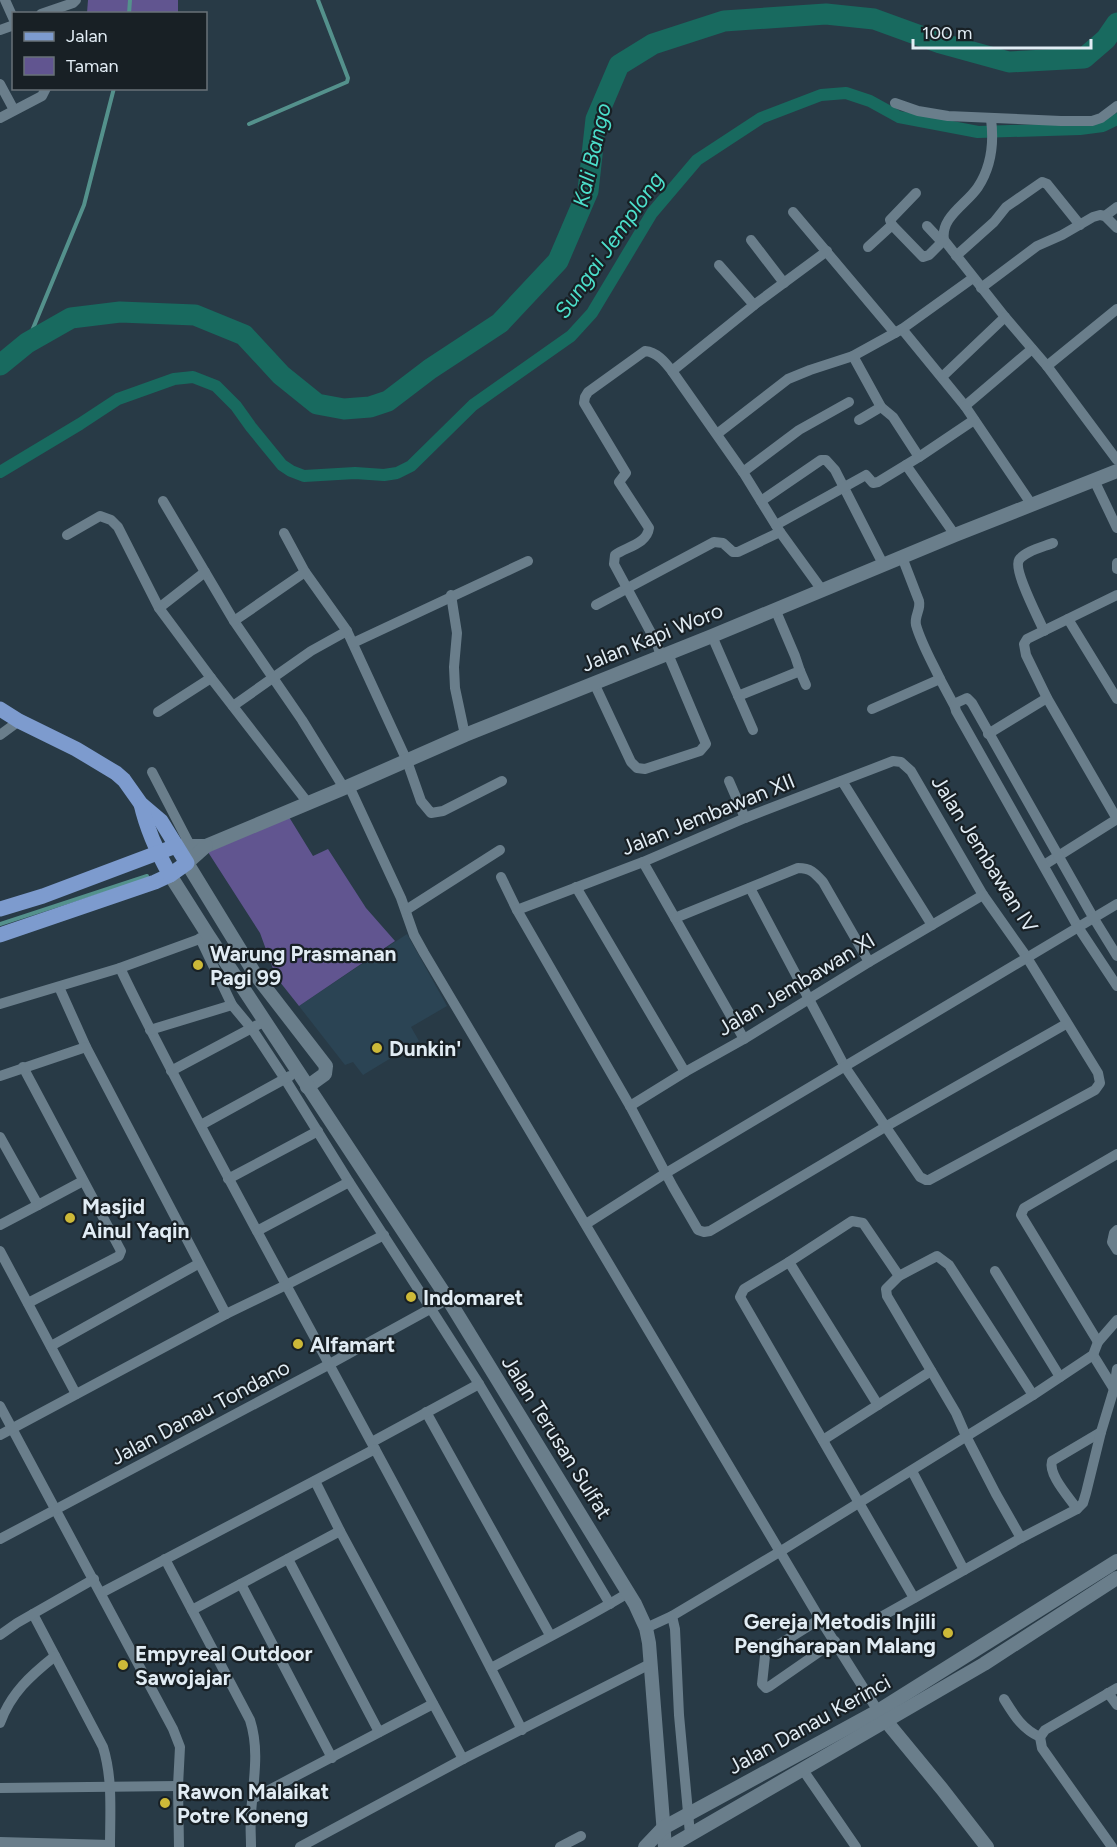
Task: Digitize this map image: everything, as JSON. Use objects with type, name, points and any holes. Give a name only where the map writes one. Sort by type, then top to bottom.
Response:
[{"type":"main road","name":"Jalan Terusan Sulfat","points":[[0,709],[109,768],[124,780],[141,804],[191,851]]},
{"type":"main road","name":"Jalan Terusan Sulfat","points":[[141,804],[146,826],[170,875]]},
{"type":"main road","name":"Jalan Kapi Woro","points":[[0,909],[43,896],[157,852],[191,851]]},
{"type":"main road","name":"Jalan Kapi Woro","points":[[0,935],[170,875],[191,851]]},
{"type":"street","points":[[5,0],[12,16]]},
{"type":"street","points":[[44,8],[73,3],[76,0]]},
{"type":"street","points":[[0,84],[14,110]]},
{"type":"street","points":[[0,118],[42,96],[45,90]]},
{"type":"street","points":[[895,104],[930,114],[991,122],[1092,121],[1101,118],[1117,106]]},
{"type":"street","points":[[916,193],[890,220],[892,225],[923,257],[929,255],[943,241],[945,225],[979,185],[992,152],[991,122]]},
{"type":"street","points":[[956,256],[994,222],[1006,207],[1042,182],[1047,184],[1080,225]]},
{"type":"street","points":[[1105,216],[1117,207]]},
{"type":"street","points":[[794,212],[942,377],[965,406],[1032,504]]},
{"type":"street","points":[[981,288],[1037,246],[1096,215],[1105,216],[1117,228]]},
{"type":"street","points":[[868,247],[892,225]]},
{"type":"street","points":[[927,226],[956,256],[1047,366],[1117,460]]},
{"type":"street","points":[[751,240],[784,283]]},
{"type":"street","points":[[672,371],[754,304],[828,251]]},
{"type":"street","points":[[719,265],[754,304]]},
{"type":"street","points":[[717,434],[788,380],[853,356],[899,331],[973,278]]},
{"type":"street","points":[[1047,366],[1117,309]]},
{"type":"street","points":[[942,377],[1005,317]]},
{"type":"street","points":[[965,406],[1032,349]]},
{"type":"street","points":[[594,682],[630,762],[637,768],[645,769],[700,751],[706,744],[665,655],[614,564],[613,558],[647,536],[649,528],[620,485],[619,482],[626,473],[584,400],[588,392],[645,351],[664,360],[822,590]]},
{"type":"street","points":[[853,356],[881,407],[893,417],[919,457]]},
{"type":"street","points":[[743,472],[800,430],[849,402]]},
{"type":"street","points":[[859,420],[881,407]]},
{"type":"street","points":[[596,605],[714,542],[723,543],[733,552],[738,552],[866,475],[871,482],[875,483],[974,420]]},
{"type":"street","points":[[761,501],[823,460],[829,462],[883,564]]},
{"type":"street","points":[[906,465],[955,535]]},
{"type":"street","name":"Jalan Kapi Woro","points":[[191,851],[594,682],[1117,471]]},
{"type":"street","points":[[1094,480],[1117,528]]},
{"type":"street","points":[[163,501],[234,621],[347,787],[424,953],[782,1551],[820,1619],[882,1717],[987,1847]]},
{"type":"street","points":[[68,535],[100,516],[111,520],[118,528],[159,608],[308,803]]},
{"type":"street","points":[[284,532],[305,572],[347,631],[407,761],[421,801],[431,813],[443,811],[502,782]]},
{"type":"street","points":[[1044,631],[1020,576],[1018,564],[1020,559],[1027,554],[1053,543]]},
{"type":"street","points":[[902,557],[919,601],[920,606],[916,617],[917,628],[940,679],[1078,927],[1117,986]]},
{"type":"street","points":[[352,643],[528,561]]},
{"type":"street","points":[[1117,563],[1117,569]]},
{"type":"street","points":[[159,608],[205,572]]},
{"type":"street","points":[[234,621],[305,572]]},
{"type":"street","points":[[451,595],[457,633],[455,688],[465,735]]},
{"type":"street","points":[[1044,866],[1117,819],[1047,698],[1024,648],[1027,639],[1117,595]]},
{"type":"street","points":[[775,609],[806,685]]},
{"type":"street","points":[[1068,619],[1117,699]]},
{"type":"street","points":[[233,706],[310,651],[347,631]]},
{"type":"street","points":[[712,636],[753,730]]},
{"type":"street","points":[[738,696],[800,671]]},
{"type":"street","points":[[158,712],[211,678]]},
{"type":"street","points":[[872,709],[940,679]]},
{"type":"street","points":[[955,708],[956,703],[968,698],[970,700],[1117,956]]},
{"type":"street","points":[[988,734],[1047,698]]},
{"type":"street","points":[[0,735],[19,721]]},
{"type":"street","name":"Jalan Jembawan XII","points":[[517,910],[643,862],[745,818],[893,762],[901,762],[911,771]]},
{"type":"street","name":"Jalan Jembawan IV","points":[[885,1127],[920,1177],[930,1180],[1095,1090],[1100,1083],[1098,1073],[1026,956],[983,895],[911,771]]},
{"type":"street","points":[[152,772],[191,851]]},
{"type":"street","points":[[729,781],[745,818]]},
{"type":"street","points":[[842,781],[932,925]]},
{"type":"street","points":[[406,910],[500,850]]},
{"type":"street","name":"Jalan Terusan Sulfat","points":[[191,851],[255,974],[326,1066],[325,1074],[307,1086]]},
{"type":"street","points":[[643,862],[744,1039]]},
{"type":"street","points":[[675,918],[798,868],[806,868],[813,870],[823,882],[869,962]]},
{"type":"street","name":"Jalan Terusan Sulfat","points":[[170,875],[204,937],[265,1021],[448,1299],[628,1593],[646,1628],[663,1827],[667,1847]]},
{"type":"street","points":[[501,878],[698,1230],[704,1232],[710,1231],[885,1127],[1066,1024]]},
{"type":"street","points":[[576,887],[685,1072]]},
{"type":"street","points":[[750,888],[845,1067],[885,1127]]},
{"type":"street","name":"Jalan Jembawan XI","points":[[630,1106],[983,895]]},
{"type":"street","points":[[586,1224],[666,1173],[1026,956],[1117,904]]},
{"type":"street","points":[[0,1004],[120,968],[204,937],[232,1005],[252,1029],[285,1079],[479,1384],[610,1604]]},
{"type":"street","points":[[120,968],[171,1071],[328,1365],[374,1446],[522,1730]]},
{"type":"street","points":[[240,984],[255,974]]},
{"type":"street","points":[[59,987],[86,1047],[226,1314]]},
{"type":"street","points":[[150,1030],[232,1005]]},
{"type":"street","points":[[171,1071],[265,1021]]},
{"type":"street","points":[[0,1076],[86,1047]]},
{"type":"street","points":[[23,1067],[121,1252],[119,1256],[28,1303]]},
{"type":"street","points":[[201,1125],[298,1072]]},
{"type":"street","points":[[304,1110],[318,1102]]},
{"type":"street","points":[[228,1179],[318,1131]]},
{"type":"street","points":[[0,1137],[38,1205]]},
{"type":"street","points":[[1098,1342],[1021,1215],[1024,1208],[1117,1154]]},
{"type":"street","points":[[0,1225],[83,1181]]},
{"type":"street","points":[[257,1231],[349,1182]]},
{"type":"street","points":[[899,1276],[863,1223],[852,1221],[744,1289],[740,1297],[914,1598]]},
{"type":"street","points":[[0,1435],[226,1314],[286,1286],[397,1223]]},
{"type":"street","points":[[1117,1230],[1112,1242],[1117,1250]]},
{"type":"street","points":[[0,1251],[76,1394]]},
{"type":"street","points":[[1021,1538],[956,1413],[887,1296],[886,1289],[899,1276],[937,1256],[949,1265],[1033,1395]]},
{"type":"street","points":[[789,1262],[878,1406]]},
{"type":"street","points":[[51,1346],[198,1264]]},
{"type":"street","points":[[995,1271],[1060,1377]]},
{"type":"street","name":"Jalan Danau Tondano","points":[[0,1539],[448,1299]]},
{"type":"street","points":[[646,1628],[672,1616],[782,1551],[1033,1395],[1094,1355],[1098,1342],[1117,1320]]},
{"type":"street","points":[[1094,1355],[1114,1389]]},
{"type":"street","points":[[870,1623],[1077,1509],[1083,1503],[1114,1389],[1117,1369]]},
{"type":"street","points":[[823,1440],[932,1371]]},
{"type":"street","points":[[101,1593],[315,1481],[426,1413],[479,1384]]},
{"type":"street","points":[[0,1406],[173,1729],[180,1747],[179,1847]]},
{"type":"street","points":[[426,1413],[550,1635]]},
{"type":"street","points":[[1077,1509],[1052,1473],[1052,1461],[1101,1432]]},
{"type":"street","points":[[531,1473],[549,1462]]},
{"type":"street","points":[[912,1471],[964,1570]]},
{"type":"street","points":[[315,1481],[463,1759]]},
{"type":"street","points":[[192,1610],[340,1531]]},
{"type":"street","points":[[165,1559],[250,1720],[254,1734],[255,1756],[251,1847]]},
{"type":"street","points":[[288,1559],[380,1732]]},
{"type":"street","name":"Jalan Danau Kerinci","points":[[667,1847],[803,1770],[1117,1561]]},
{"type":"street","name":"Jalan Danau Kerinci","points":[[645,1847],[663,1827],[984,1664],[1117,1578]]},
{"type":"street","points":[[0,1635],[94,1579]]},
{"type":"street","points":[[241,1584],[332,1758]]},
{"type":"street","points":[[491,1668],[550,1635],[602,1610],[628,1593]]},
{"type":"street","points":[[0,1842],[110,1846],[108,1763],[102,1747],[33,1614]]},
{"type":"street","points":[[672,1616],[675,1629],[690,1834]]},
{"type":"street","points":[[820,1619],[767,1652],[763,1686],[766,1688],[770,1686],[835,1641]]},
{"type":"street","points":[[0,1724],[9,1703],[29,1677],[55,1656]]},
{"type":"street","points":[[300,1847],[463,1759],[650,1664]]},
{"type":"street","points":[[1112,1847],[1041,1748],[1040,1737],[1045,1730],[1113,1690],[1117,1705]]},
{"type":"street","points":[[1004,1699],[1015,1718],[1029,1733],[1040,1737]]},
{"type":"street","points":[[252,1799],[433,1704]]},
{"type":"street","points":[[803,1770],[856,1847]]},
{"type":"street","points":[[0,1788],[178,1786]]},
{"type":"street","points":[[560,1847],[581,1836]]},
{"type":"shaded area","points":[[407,934],[447,1006],[411,1027],[419,1041],[363,1075],[353,1062],[345,1065],[299,1006]]},
{"type":"green space","points":[[88,0],[178,0],[178,12],[87,12]]},
{"type":"green space","points":[[289,817],[313,856],[328,849],[366,908],[395,941],[299,1006],[276,977],[260,933],[208,852]]},
{"type":"waterway","points":[[129,12],[130,0]]},
{"type":"waterway","points":[[249,124],[347,82],[348,78],[318,0]]},
{"type":"waterway","name":"Kali Bango","points":[[0,365],[27,343],[71,318],[120,312],[195,315],[244,335],[281,375],[317,404],[344,409],[370,407],[388,401],[430,369],[500,323],[558,261],[588,191],[596,119],[619,65],[653,44],[724,21],[826,14],[874,19],[940,43],[1009,62],[1084,58],[1106,39],[1117,23]]},
{"type":"waterway","points":[[27,343],[84,205],[113,90]]},
{"type":"waterway","name":"Sungai Jemplong","points":[[0,472],[118,399],[174,379],[193,377],[216,386],[236,406],[282,465],[291,471],[304,476],[397,473],[411,466],[473,405],[571,336],[592,313],[652,213],[697,160],[761,118],[821,95],[846,93],[870,101],[899,117],[978,132],[1080,129],[1103,126],[1117,119]]},
{"type":"waterway","points":[[0,924],[147,876]]},
{"type":"place","name":"Warung Prasmanan Pagi 99","points":[[198,965]]},
{"type":"place","name":"Dunkin'","points":[[377,1048]]},
{"type":"place","name":"Masjid Ainul Yaqin","points":[[70,1218]]},
{"type":"place","name":"Indomaret","points":[[411,1297]]},
{"type":"place","name":"Alfamart","points":[[298,1344]]},
{"type":"place","name":"Gereja Metodis Injili Pengharapan Malang","points":[[948,1633]]},
{"type":"place","name":"Empyreal Outdoor Sawojajar","points":[[123,1665]]},
{"type":"place","name":"Rawon Malaikat Potre Koneng","points":[[165,1803]]}]
